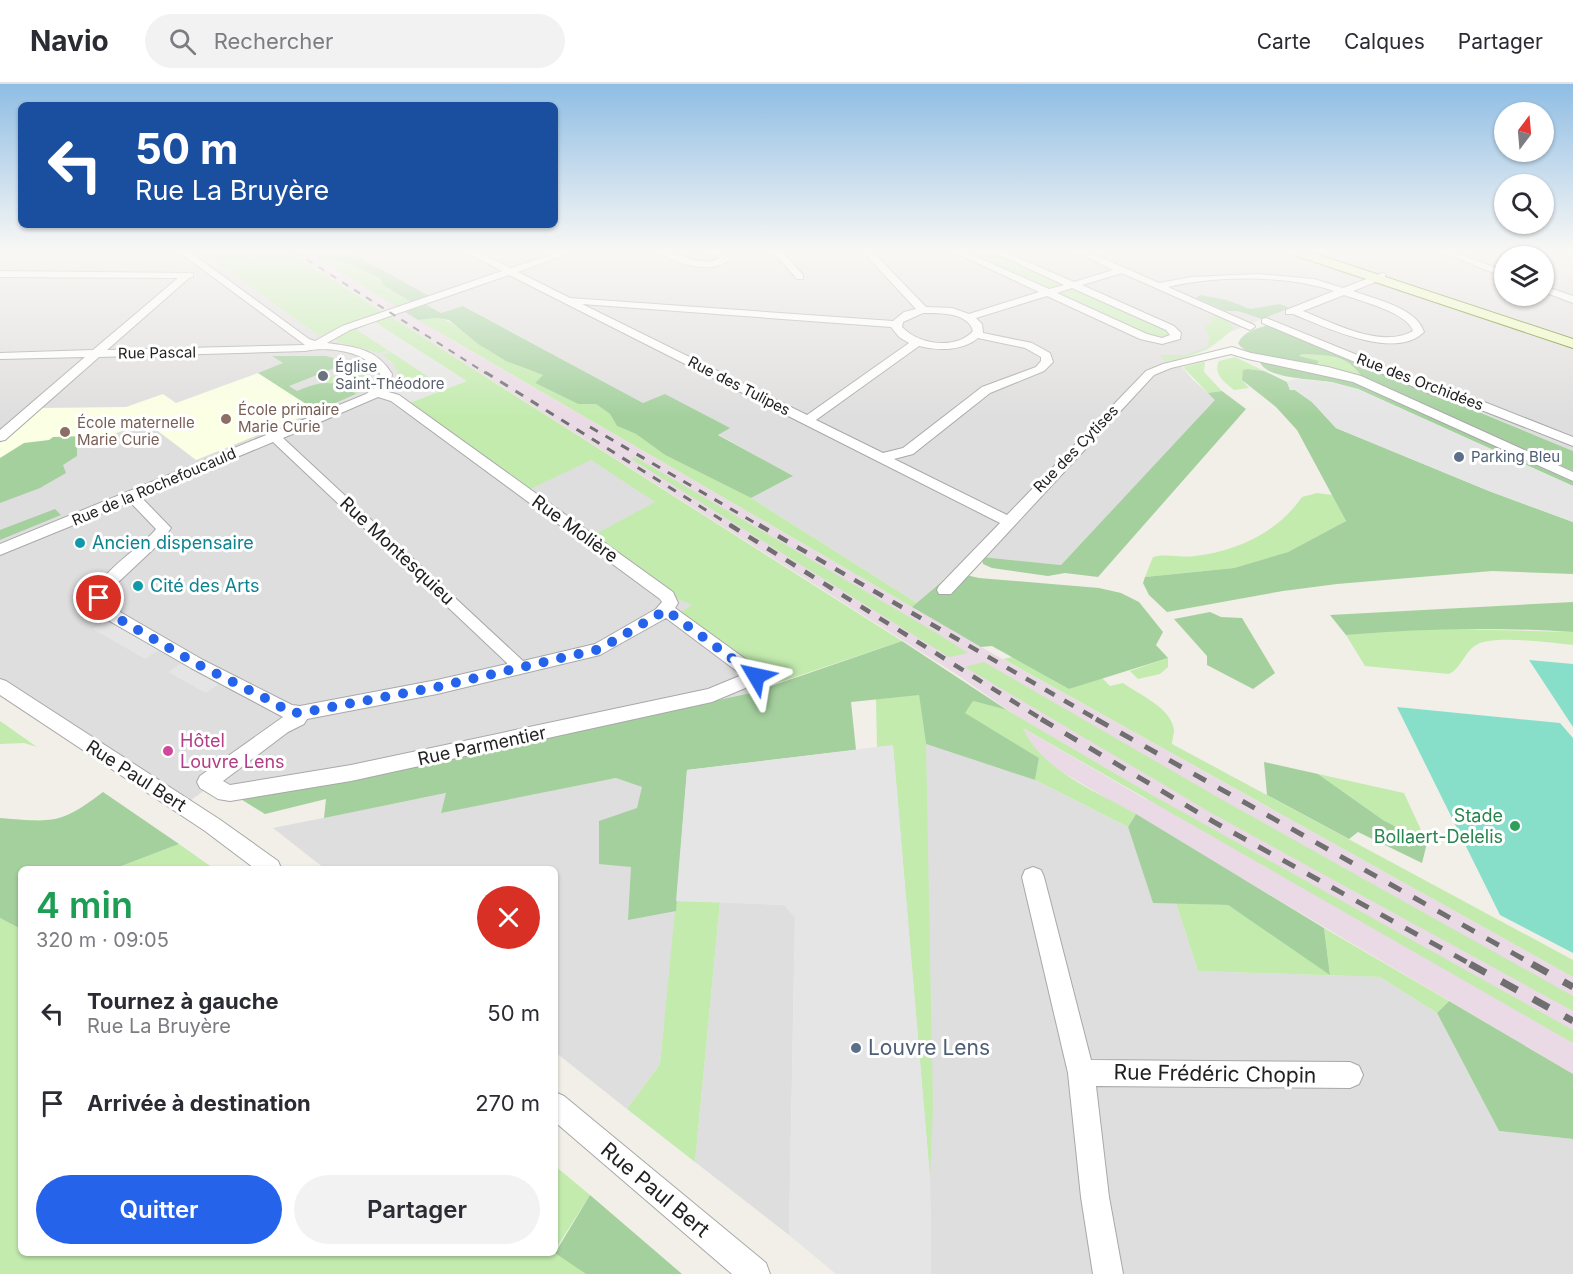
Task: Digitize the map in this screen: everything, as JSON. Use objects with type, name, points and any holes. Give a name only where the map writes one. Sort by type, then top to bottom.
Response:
[{"type":"main road","points":[[1471,308],[1573,342]]},
{"type":"street","points":[[0,437],[149,308]]},
{"type":"street","points":[[261,308],[314,346],[356,352],[379,362],[384,368],[387,380],[378,393]]},
{"type":"street","points":[[314,346],[346,328],[405,308]]},
{"type":"street","name":"Rue des Tulipes","points":[[590,308],[630,322],[807,421],[1007,521]]},
{"type":"street","points":[[630,322],[653,308]]},
{"type":"street","points":[[676,308],[896,324]]},
{"type":"street","points":[[969,317],[1000,308]]},
{"type":"street","points":[[1079,308],[1144,337],[1162,341],[1176,337],[1176,333],[1170,328],[1124,308]]},
{"type":"street","points":[[1207,308],[1250,327]]},
{"type":"street","name":"Rue des Cytises","points":[[945,590],[1007,521],[1150,373],[1234,341],[1250,327],[1303,308]]},
{"type":"street","points":[[1294,311],[1370,337],[1406,339],[1419,332],[1416,322],[1384,308]]},
{"type":"street","points":[[923,310],[949,311],[969,317],[979,328],[978,335],[970,341],[942,346],[918,342],[903,336],[896,328],[896,324],[902,317],[923,310]]},
{"type":"street","name":"Rue des Orchidées","points":[[1266,321],[1437,392],[1470,401],[1573,442]]},
{"type":"street","points":[[881,458],[908,451],[986,390],[1040,369],[1047,362],[1046,355],[1036,348],[978,335]]},
{"type":"street","points":[[1234,341],[1248,356],[1328,371],[1363,382],[1573,477]]},
{"type":"street","points":[[807,421],[918,342]]},
{"type":"street","name":"Rue Pascal","points":[[0,356],[285,350],[314,346]]},
{"type":"street","name":"Rue de la Rochefoucauld","points":[[0,550],[378,393]]},
{"type":"street","name":"Rue Molière","points":[[378,393],[395,398],[667,596],[670,603],[666,610],[756,676]]},
{"type":"street","name":"Rue Montesquieu","points":[[275,436],[514,660],[518,667]]},
{"type":"street","points":[[132,496],[164,528],[157,538],[105,585],[100,592],[100,608],[197,664],[277,704],[288,712],[300,713],[437,687],[600,649],[666,610]]},
{"type":"street","name":"Rue Parmentier","points":[[300,713],[297,719],[281,727],[207,782],[231,794],[351,774],[712,694],[756,676]]},
{"type":"street","name":"Rue Paul Bert","points":[[0,686],[212,825],[267,866]]},
{"type":"street","points":[[1033,877],[1081,1072],[1095,1197],[1108,1274]]},
{"type":"street","name":"Rue Frédéric Chopin","points":[[1081,1072],[1350,1075]]},
{"type":"street","name":"Rue Paul Bert","points":[[558,1108],[755,1274]]},
{"type":"shaded area","points":[[0,308],[279,308],[319,336],[343,325],[356,329],[429,377],[395,391],[409,403],[591,460],[656,502],[591,537],[692,605],[680,613],[774,684],[751,693],[354,778],[239,798],[214,783],[182,807],[0,686]]},
{"type":"shaded area","points":[[377,308],[399,308],[981,647],[1573,977],[1573,1074],[1062,772],[1039,755],[1021,727],[1147,800],[1152,795],[1015,715],[959,676]]},
{"type":"shaded area","points":[[431,308],[459,308],[441,313]]},
{"type":"shaded area","points":[[467,308],[1573,308],[1573,451],[1435,393],[1346,352],[1262,319],[1228,333],[1207,350],[1176,360],[1193,380],[1216,400],[1061,565],[970,556],[917,603],[751,498],[792,477],[718,434],[729,428],[643,403]]},
{"type":"shaded area","points":[[376,323],[467,381],[409,403],[394,390],[429,377],[356,329]]},
{"type":"shaded area","points":[[258,373],[317,411],[196,460],[146,422],[15,471],[0,458],[0,443],[40,408],[126,407],[163,394],[176,403]]},
{"type":"shaded area","name":"Parking Bleu","points":[[1296,379],[1332,382],[1358,389],[1573,486],[1573,522],[1489,491],[1336,428],[1312,402],[1295,390],[1290,390],[1287,382]]},
{"type":"shaded area","points":[[106,621],[159,650],[145,659],[93,629]]},
{"type":"shaded area","points":[[181,663],[219,684],[206,693],[168,672]]},
{"type":"shaded area","points":[[926,744],[1035,780],[1128,827],[1153,902],[1176,903],[1198,971],[1380,977],[1437,1013],[1499,1131],[1573,1139],[1573,1274],[931,1274],[930,1178],[893,745]]},
{"type":"shaded area","name":"Louvre Lens","points":[[893,745],[930,1178],[931,1274],[836,1274],[789,1235],[795,917],[784,905],[676,901],[687,770]]},
{"type":"shaded area","points":[[687,770],[676,911],[660,1064],[627,1109],[558,1054],[558,866],[321,866],[273,828],[447,793],[441,812],[616,778]]},
{"type":"shaded area","points":[[720,902],[784,905],[795,917],[789,1235],[695,1162]]},
{"type":"green space","points":[[279,308],[376,308],[383,312],[319,336]]},
{"type":"green space","points":[[416,308],[431,308],[441,313],[466,308],[643,403],[665,394],[730,428],[718,435],[793,476],[751,498],[665,455],[636,434],[617,426],[610,414],[596,404],[578,404],[535,383],[543,375],[506,361],[478,344],[449,320],[437,318],[418,320],[405,312]]},
{"type":"green space","points":[[1085,308],[1118,308],[1173,333],[1167,339],[1152,338]]},
{"type":"green space","points":[[1218,308],[1290,308],[1262,319],[1238,311],[1226,311]]},
{"type":"green space","points":[[390,316],[902,641],[774,684],[679,613],[692,605],[676,598],[590,537],[655,502],[591,460],[528,490],[409,403],[466,381],[375,321]]},
{"type":"green space","points":[[1216,316],[1230,322],[1234,328],[1218,341],[1195,354],[1176,359],[1165,361],[1160,355],[1185,355],[1207,347],[1210,336],[1204,328],[1213,321],[1208,319]]},
{"type":"green space","points":[[437,318],[455,325],[495,354],[544,375],[535,383],[578,404],[596,404],[610,414],[617,426],[636,434],[665,455],[751,498],[917,603],[912,607],[418,320]]},
{"type":"green space","points":[[364,325],[365,327],[357,330],[388,350],[379,353],[335,341],[339,335]]},
{"type":"green space","points":[[1268,325],[1573,451],[1573,471],[1362,377],[1350,364],[1336,357],[1302,354],[1299,356],[1319,361],[1316,365],[1285,361],[1251,353],[1238,343],[1247,333]]},
{"type":"green space","points":[[391,352],[429,377],[394,390],[397,379],[396,367],[383,355]]},
{"type":"green space","points":[[1302,354],[1336,357],[1350,364],[1362,377],[1316,365],[1318,362],[1299,356]]},
{"type":"green space","points":[[272,356],[326,356],[350,362],[289,386],[297,391],[326,383],[340,386],[356,394],[317,411],[258,373],[283,363]]},
{"type":"green space","points":[[1235,357],[1264,371],[1248,369],[1242,380],[1249,388],[1234,390],[1218,374],[1219,361]]},
{"type":"green space","points":[[1205,362],[1204,372],[1222,391],[1208,393],[1183,367]]},
{"type":"green space","points":[[1260,362],[1326,373],[1365,386],[1573,482],[1573,486],[1358,389],[1330,382],[1281,375],[1264,368]]},
{"type":"green space","points":[[359,366],[366,371],[370,381],[356,394],[343,384],[319,382]]},
{"type":"green space","points":[[1243,370],[1264,371],[1287,382],[1290,390],[1295,390],[1312,402],[1336,428],[1489,491],[1573,522],[1573,574],[1492,571],[1337,584],[1283,591],[1167,612],[1149,595],[1143,583],[1145,577],[1234,568],[1288,552],[1346,521],[1297,430],[1276,407],[1242,380]]},
{"type":"green space","points":[[1222,391],[1246,409],[1098,577],[1065,573],[1048,576],[992,568],[983,564],[982,557],[1061,565],[1215,400],[1208,393]]},
{"type":"green space","points":[[85,436],[77,448],[77,456],[63,465],[66,473],[40,488],[0,503],[0,458],[24,443],[49,440],[53,437]]},
{"type":"green space","points":[[635,457],[968,653],[949,657],[631,459]]},
{"type":"green space","points":[[1317,493],[1332,495],[1346,521],[1288,552],[1234,568],[1145,577],[1153,557],[1195,556],[1226,550],[1269,530],[1302,497]]},
{"type":"green space","points":[[55,509],[61,515],[0,540],[0,530]]},
{"type":"green space","points":[[953,572],[979,578],[1099,588],[1121,593],[1139,602],[1163,632],[1156,645],[1168,658],[1069,689],[992,646],[981,647],[912,607]]},
{"type":"green space","points":[[1573,602],[1573,632],[1460,629],[1346,635],[1330,615]]},
{"type":"green space","points":[[1210,612],[1221,617],[1242,618],[1275,673],[1253,689],[1207,665],[1207,656],[1174,619]]},
{"type":"green space","points":[[1393,630],[1573,632],[1573,645],[1524,640],[1487,641],[1473,647],[1457,668],[1449,674],[1365,666],[1346,635]]},
{"type":"green space","points":[[902,641],[1007,710],[973,701],[965,713],[1039,758],[1035,780],[926,744],[919,695],[851,702],[856,750],[687,770],[676,911],[628,920],[631,867],[599,864],[599,821],[637,808],[642,787],[616,778],[441,813],[446,793],[324,818],[326,799],[265,814],[239,798],[354,778],[751,693]]},
{"type":"green space","points":[[1013,657],[1069,689],[1102,678],[1110,686],[1123,683],[1153,702],[1167,715],[1174,730],[1172,744],[1573,960],[1573,977],[1003,659]]},
{"type":"green space","points":[[1168,658],[1168,667],[1160,674],[1138,679],[1130,671]]},
{"type":"green space","points":[[1529,660],[1573,664],[1573,727]]},
{"type":"green space","points":[[984,662],[1221,799],[1573,996],[1573,1011],[1213,814],[965,667]]},
{"type":"green space","points":[[919,694],[926,744],[933,1107],[930,1178],[893,746],[877,747],[876,699]]},
{"type":"green space","points":[[973,701],[1007,710],[1152,795],[1573,1030],[1573,1043],[1023,728],[1043,756],[1057,768],[1136,814],[1128,827],[1035,780],[1039,758],[964,713]]},
{"type":"green space","name":"Stade Bollaert-Delelis","points":[[1397,707],[1560,723],[1573,738],[1573,953],[1500,915]]},
{"type":"green space","points":[[0,721],[37,747],[24,743],[0,744]]},
{"type":"green space","points":[[1264,762],[1318,774],[1383,820],[1427,843],[1422,863],[1358,832],[1349,839],[1267,795]]},
{"type":"green space","points":[[1318,774],[1404,793],[1427,843],[1383,820]]},
{"type":"green space","points":[[103,792],[179,844],[121,866],[18,866],[18,927],[0,918],[0,818],[55,819],[76,811]]},
{"type":"green space","points":[[1136,814],[1324,928],[1330,975],[1228,905],[1153,903],[1128,827]]},
{"type":"green space","points":[[179,844],[210,866],[121,866]]},
{"type":"green space","points":[[676,901],[720,902],[695,1162],[627,1109],[660,1064]]},
{"type":"green space","points":[[1176,903],[1228,905],[1330,974],[1324,928],[1449,1001],[1437,1013],[1380,977],[1198,971]]},
{"type":"green space","points":[[0,918],[18,927],[18,1256],[558,1256],[558,1254],[586,1274],[0,1274]]},
{"type":"green space","points":[[1449,1001],[1573,1074],[1573,1139],[1499,1131],[1437,1013]]},
{"type":"green space","points":[[558,1168],[590,1195],[558,1245]]},
{"type":"green space","points":[[590,1195],[682,1274],[586,1274],[558,1255],[558,1248]]},
{"type":"railway","points":[[382,308],[487,374]]},
{"type":"railway","points":[[485,372],[733,527]]},
{"type":"railway","points":[[590,427],[762,527]]},
{"type":"railway","points":[[730,525],[1043,720]]},
{"type":"railway","points":[[759,525],[1098,720]]},
{"type":"railway","points":[[1041,719],[1214,822],[1472,965]]},
{"type":"railway","points":[[1096,719],[1534,965]]},
{"type":"railway","points":[[1470,964],[1573,1021]]},
{"type":"railway","points":[[1532,964],[1573,987]]},
{"type":"place","name":"Église Saint-Théodore","points":[[323,376]]},
{"type":"place","name":"École primaire Marie Curie","points":[[226,419]]},
{"type":"place","name":"École maternelle Marie Curie","points":[[65,432]]},
{"type":"place","name":"Parking Bleu","points":[[1459,457]]},
{"type":"place","name":"Ancien dispensaire","points":[[80,543]]},
{"type":"place","name":"Cité des Arts","points":[[138,586]]},
{"type":"place","name":"Hôtel Louvre Lens","points":[[168,751]]},
{"type":"place","name":"Stade Bollaert-Delelis","points":[[1515,826]]},
{"type":"place","name":"Louvre Lens","points":[[856,1048]]},
{"type":"route","points":[[99,598],[100,608],[197,664],[277,704],[288,712],[300,713],[437,687],[600,649],[666,610],[756,676]]}]
